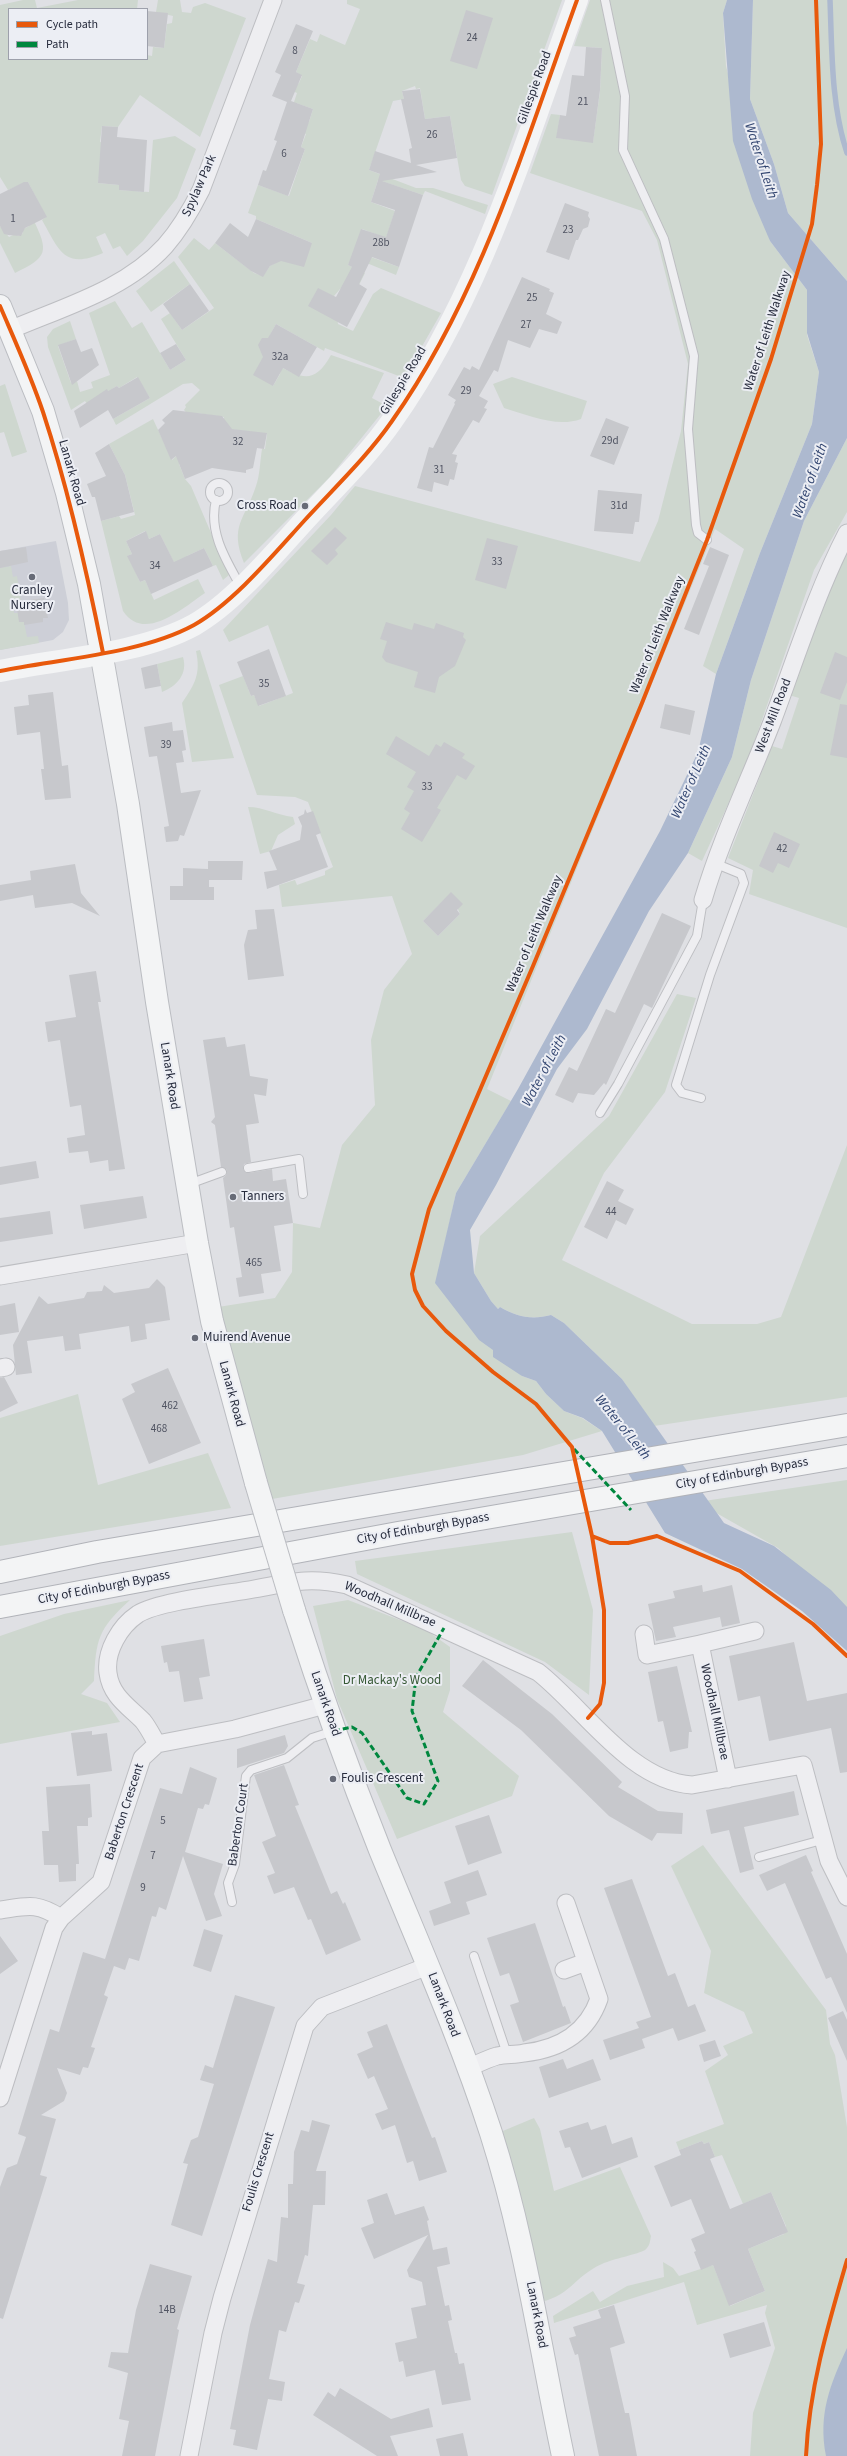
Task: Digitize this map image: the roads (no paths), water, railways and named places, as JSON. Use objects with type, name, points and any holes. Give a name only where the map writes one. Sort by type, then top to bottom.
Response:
[{"type":"main road","name":"Gillespie Road","points":[[0,671],[102,653],[162,638],[196,624],[241,588],[269,560],[372,447],[408,398],[444,334],[476,271],[498,218],[577,0]]},
{"type":"main road","name":"Lanark Road","points":[[0,306],[43,412],[67,493],[102,653],[186,1185],[212,1321],[256,1483],[294,1610],[325,1706],[468,2068],[491,2132],[512,2204],[564,2456]]},
{"type":"main road","points":[[0,1572],[97,1552],[387,1504],[847,1424]]},
{"type":"main road","name":"City of Edinburgh Bypass","points":[[1,1607],[398,1533],[847,1456]]},
{"type":"street","name":"Spylaw Park","points":[[10,330],[111,286],[140,269],[165,246],[186,220],[201,190],[273,0]]},
{"type":"street","name":"West Mill Road","points":[[703,900],[714,863],[748,784],[829,568],[847,533]]},
{"type":"street","points":[[0,1276],[197,1243]]},
{"type":"street","name":"Woodhall Millbrae","points":[[157,1744],[144,1722],[120,1700],[112,1688],[108,1673],[112,1647],[119,1632],[128,1621],[150,1609],[202,1598],[303,1581],[324,1581],[347,1585],[538,1672],[558,1688],[620,1750],[644,1769],[674,1784],[692,1785],[803,1765],[822,1840],[829,1861],[847,1897]]},
{"type":"street","points":[[644,1634],[647,1655],[755,1631]]},
{"type":"street","name":"Woodhall Millbrae","points":[[700,1644],[728,1779]]},
{"type":"street","points":[[157,1744],[235,1729],[325,1706]]},
{"type":"street","name":"Baberton Crescent","points":[[0,2098],[50,1938],[61,1918],[101,1882],[142,1758],[157,1744]]},
{"type":"street","points":[[468,2068],[495,2057],[507,2054],[538,2051],[569,2040],[579,2033],[594,2014],[599,1999],[566,1903]]},
{"type":"street","points":[[0,1910],[31,1906],[42,1907],[61,1918]]},
{"type":"street","points":[[564,1970],[586,1962]]},
{"type":"street","name":"Foulis Crescent","points":[[189,2456],[213,2333],[222,2298],[305,2026],[322,2007],[428,1966]]},
{"type":"lane","points":[[605,0],[625,96],[623,150],[664,239],[694,356],[688,429],[696,525],[698,533],[707,540]]},
{"type":"lane","points":[[216,500],[214,517],[216,534],[241,588]]},
{"type":"lane","points":[[701,1098],[682,1093],[676,1085],[710,975],[744,883],[741,874],[714,863]]},
{"type":"lane","points":[[600,1113],[618,1084],[697,936],[703,900]]},
{"type":"lane","points":[[248,1168],[299,1159],[303,1194]]},
{"type":"lane","points":[[186,1185],[222,1172]]},
{"type":"lane","name":"Baberton Court","points":[[232,1902],[228,1883],[235,1864],[246,1776],[251,1770],[287,1758],[312,1738],[334,1731]]},
{"type":"lane","points":[[759,1857],[822,1840]]},
{"type":"lane","points":[[474,1956],[507,2054]]},
{"type":"water","name":"Water of Leith","points":[[727,0],[753,0],[750,99],[774,164],[788,213],[847,281],[847,438],[804,521],[751,680],[732,757],[688,853],[649,911],[587,1029],[557,1069],[496,1185],[470,1230],[474,1273],[491,1301],[498,1309],[500,1307],[525,1317],[544,1317],[551,1315],[564,1323],[622,1379],[724,1523],[774,1546],[831,1590],[847,1607],[847,1651],[802,1611],[742,1569],[665,1533],[602,1431],[583,1418],[564,1411],[546,1394],[536,1381],[522,1376],[493,1357],[493,1350],[479,1340],[435,1283],[456,1193],[518,1089],[660,831],[698,752],[716,674],[760,553],[812,424],[819,372],[807,333],[807,290],[770,241],[752,199],[733,141],[723,13]]},
{"type":"water","points":[[847,2348],[847,2456],[826,2456],[824,2427],[827,2400],[835,2375]]},
{"type":"waterway","points":[[830,0],[835,97],[847,153]]},
{"type":"place","name":"Cross Road","points":[[305,506]]},
{"type":"place","name":"Cranley Nursery","points":[[32,577]]},
{"type":"place","name":"Tanners","points":[[233,1197]]},
{"type":"place","name":"Muirend Avenue","points":[[195,1338]]},
{"type":"place","name":"Foulis Crescent","points":[[333,1779]]},
{"type":"park label","name":"Dr Mackay's Wood","points":[[392,1681]]}]
